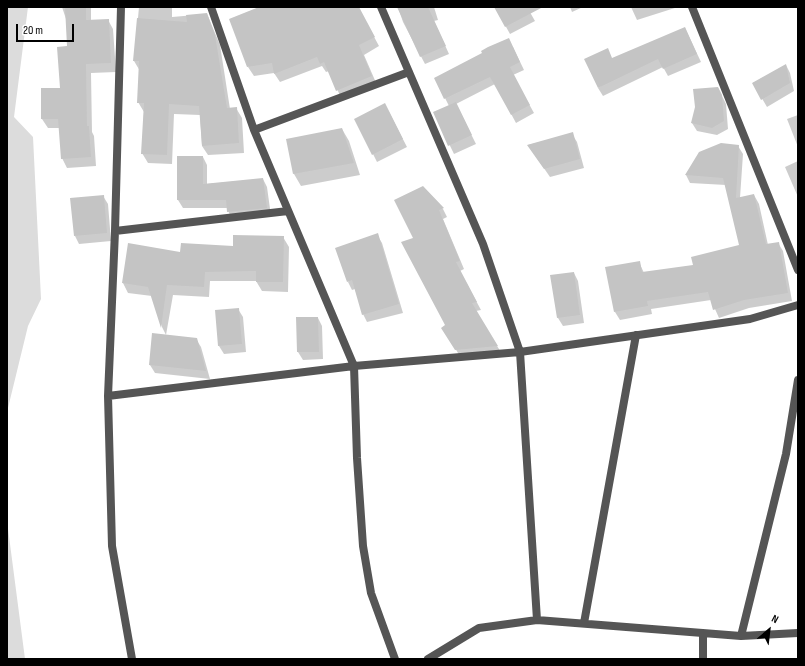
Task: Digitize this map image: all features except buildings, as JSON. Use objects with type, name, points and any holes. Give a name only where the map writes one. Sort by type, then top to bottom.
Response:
[{"type":"street","points":[[121,7],[115,231],[108,396],[112,546],[132,659]]},
{"type":"street","points":[[211,7],[254,130],[354,366],[356,458],[363,546],[371,593],[395,659]]},
{"type":"street","points":[[382,7],[484,244],[520,352],[537,620]]},
{"type":"street","points":[[692,7],[798,270]]},
{"type":"street","points":[[254,130],[409,72]]},
{"type":"street","points":[[115,231],[288,211]]},
{"type":"street","points":[[108,396],[354,366],[520,352],[636,334],[750,320],[798,305]]},
{"type":"street","points":[[584,623],[636,334]]},
{"type":"street","points":[[740,636],[786,454],[798,380]]},
{"type":"street","points":[[428,659],[479,628],[537,620],[740,636],[798,633]]},
{"type":"street","points":[[703,634],[703,659]]},
{"type":"shaded area","points":[[7,7],[28,7],[14,117],[33,137],[41,299],[28,326],[7,412]]},
{"type":"shaded area","points":[[7,521],[25,659],[7,659]]}]
